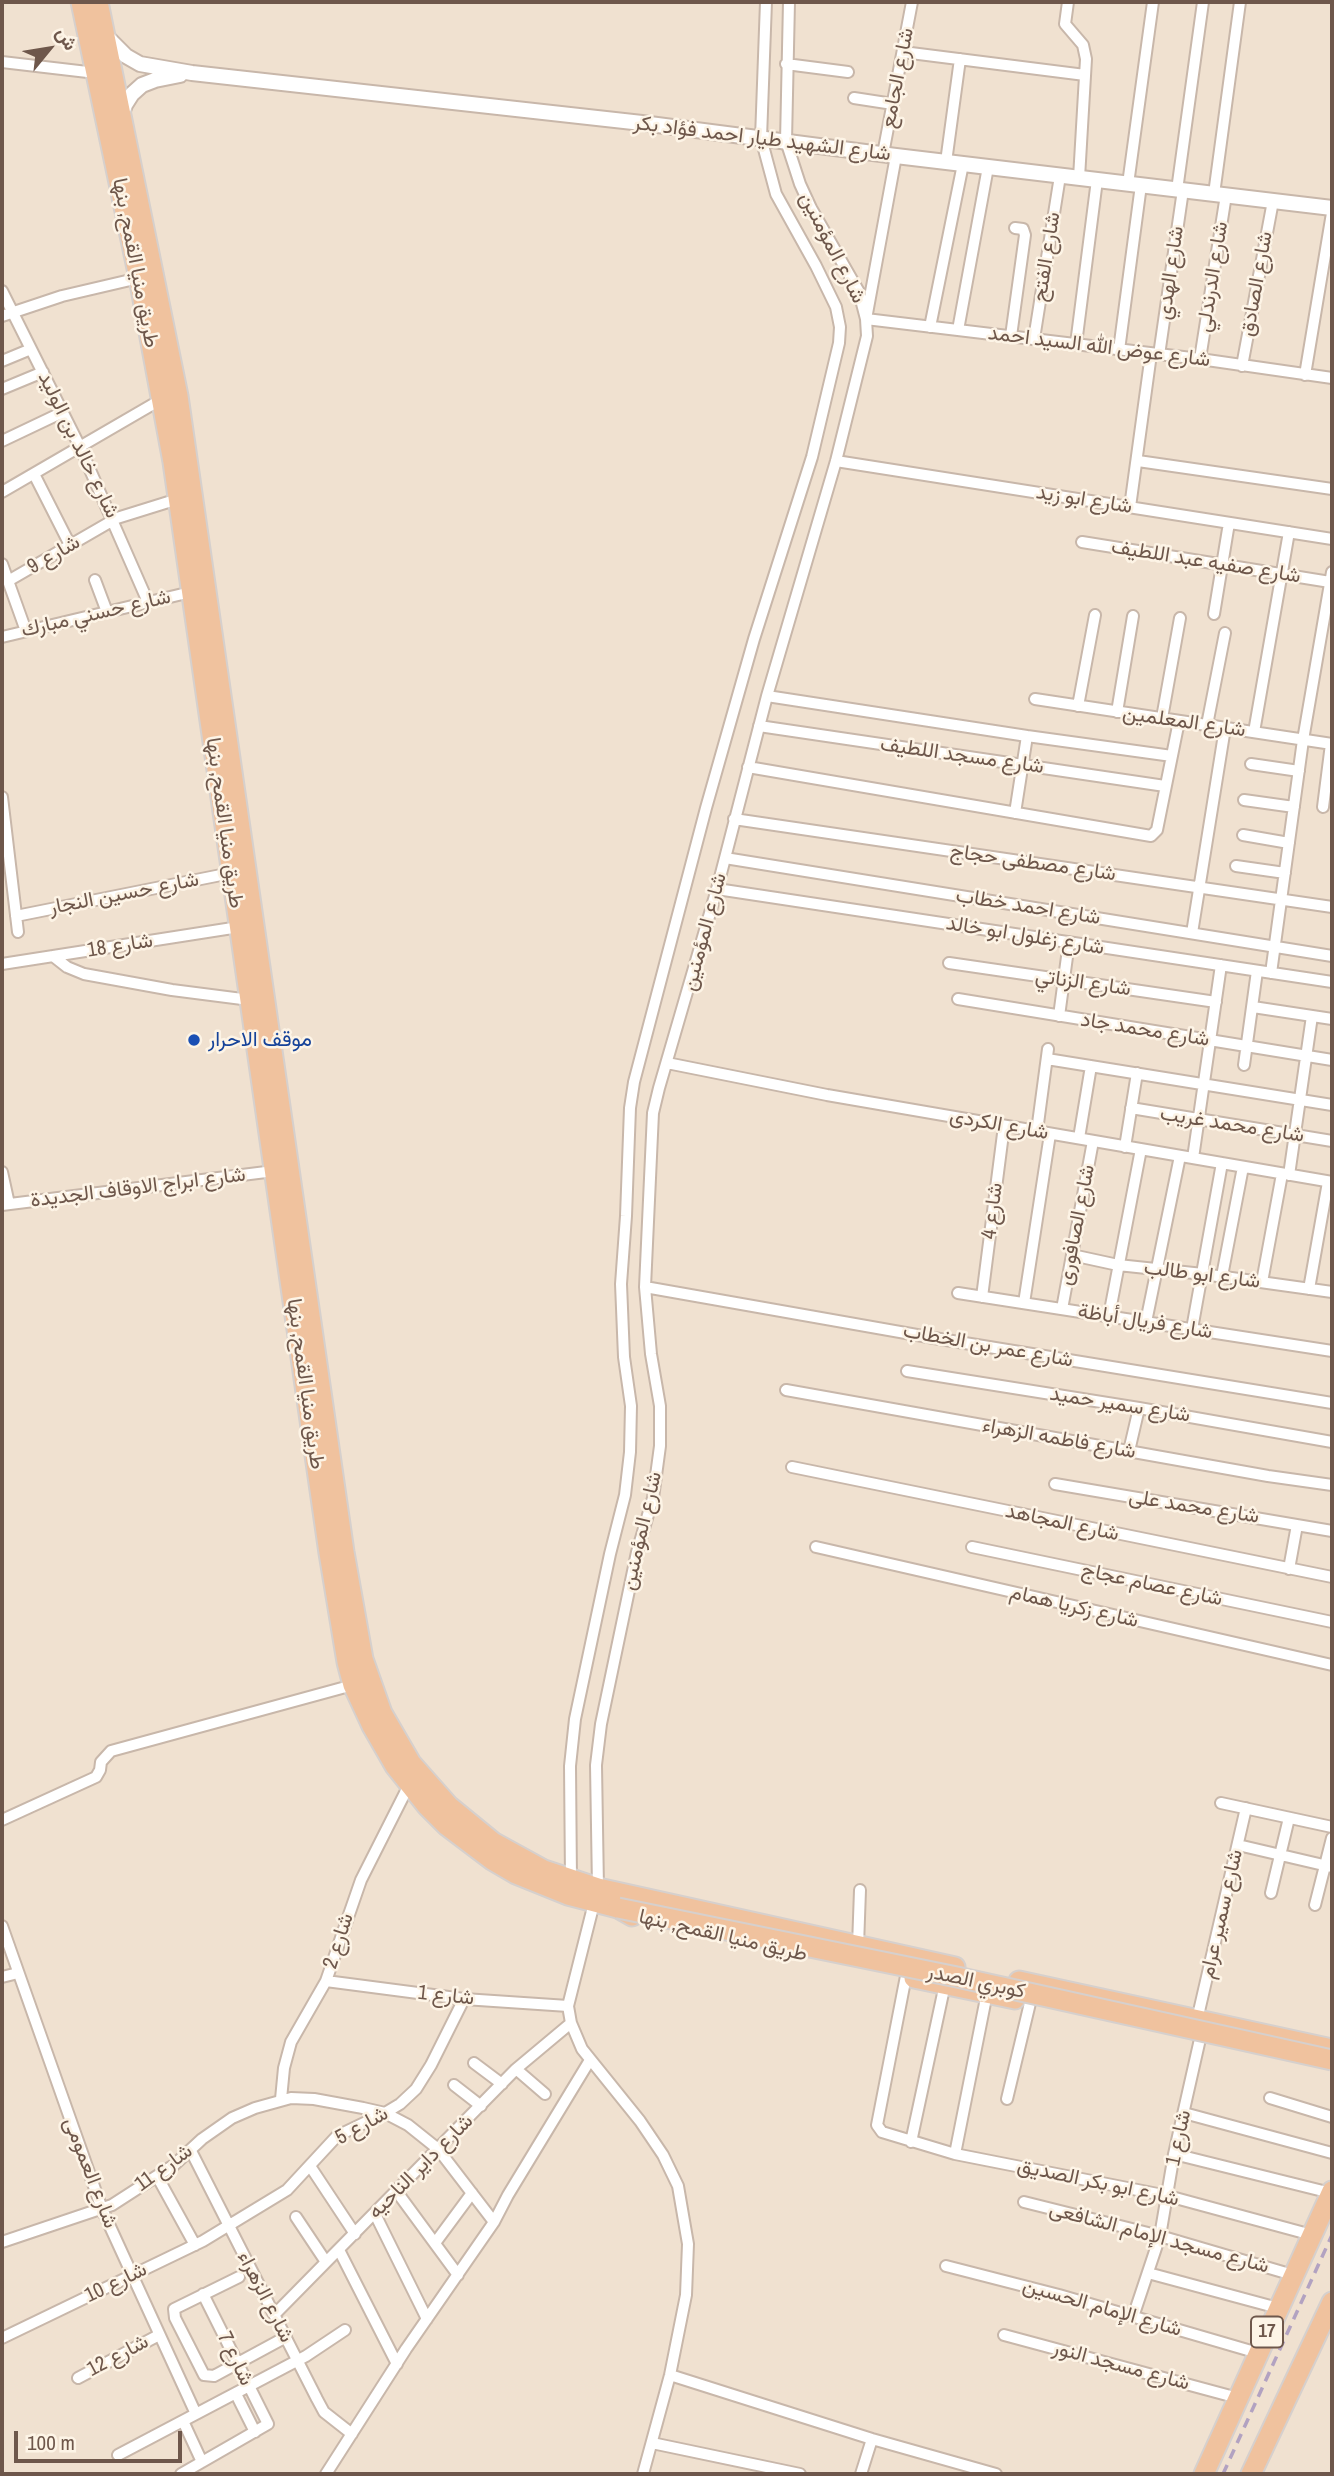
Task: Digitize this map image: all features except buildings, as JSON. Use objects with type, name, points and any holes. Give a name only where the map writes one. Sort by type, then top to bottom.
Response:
[{"type":"highway","name":"طريق منيا القمح, بنها","points":[[81,2],[162,399],[274,1171],[327,1481],[363,1659],[371,1687],[396,1739],[429,1786],[470,1825],[518,1857],[571,1880],[646,1922],[906,1976],[947,1975],[986,1993],[1030,2003],[1332,2049]]},
{"type":"highway","name":"طريق منيا القمح, بنها","points":[[98,2],[178,396],[188,461],[327,1481],[342,1633],[353,1685],[383,1746],[409,1785],[447,1826],[492,1860],[541,1886],[722,1917],[858,1946],[947,1975],[1199,2029],[1332,2067]]},
{"type":"highway","name":"كوبري الصدر","points":[[618,1908],[944,1975],[1332,2060]]},
{"type":"highway","name":"كوبري الصدر","points":[[722,1917],[746,1927],[1332,2054]]},
{"type":"highway","name":"17","points":[[1204,2474],[1332,2192]]},
{"type":"highway","points":[[1251,2474],[1332,2302]]},
{"type":"highway","name":"17","points":[[1261,2474],[1332,2316]]},
{"type":"street","name":"شارع المؤمنين","points":[[571,1880],[570,1766],[575,1719],[625,1495],[630,1452],[631,1406],[624,1357],[621,1284],[634,1082],[706,808],[754,639],[812,457],[839,343],[840,327],[836,307],[776,194],[761,138],[766,2]]},
{"type":"street","name":"شارع المؤمنين","points":[[568,2006],[596,1895],[596,1765],[601,1724],[637,1552],[653,1498],[660,1446],[660,1406],[651,1354],[645,1287],[653,1113],[717,889],[767,696],[836,461],[867,336],[859,292],[800,184],[786,141],[789,2]]},
{"type":"street","name":"شارع الجامع","points":[[866,319],[890,155],[893,104],[912,2]]},
{"type":"street","points":[[1068,2],[1065,22],[1085,48],[1079,178]]},
{"type":"street","points":[[1119,350],[1153,2]]},
{"type":"street","name":"شارع الهدي","points":[[1130,507],[1180,190],[1203,2]]},
{"type":"street","name":"شارع الدرندلي","points":[[1200,359],[1240,2]]},
{"type":"street","name":"شارع الشهيد طيار احمد فؤاد بكر","points":[[105,34],[114,46],[141,64],[192,73],[786,141],[1332,210]]},
{"type":"street","points":[[903,52],[1085,75]]},
{"type":"street","points":[[946,162],[960,59]]},
{"type":"street","points":[[2,62],[96,73]]},
{"type":"street","points":[[786,64],[848,72]]},
{"type":"street","name":"شارع الشهيد طيار احمد فؤاد بكر","points":[[121,117],[125,105],[142,85],[192,73]]},
{"type":"street","points":[[854,98],[893,104]]},
{"type":"street","points":[[930,327],[963,164]]},
{"type":"street","points":[[958,330],[988,167]]},
{"type":"street","name":"شارع الفتح","points":[[1034,339],[1060,176]]},
{"type":"street","points":[[1076,344],[1097,180]]},
{"type":"street","name":"شارع الصادق","points":[[1242,366],[1273,201]]},
{"type":"street","points":[[1305,374],[1332,210]]},
{"type":"street","points":[[1011,336],[1025,235],[1023,229],[1015,228]]},
{"type":"street","points":[[7,314],[88,289],[139,278]]},
{"type":"street","name":"شارع خالد بن الوليد","points":[[2,291],[7,314],[31,349],[63,412],[114,520],[148,602]]},
{"type":"street","name":"شارع عوض الله السيد احمد","points":[[866,319],[1200,359],[1332,378]]},
{"type":"street","points":[[2,361],[31,349]]},
{"type":"street","points":[[2,389],[43,372]]},
{"type":"street","points":[[2,492],[162,399]]},
{"type":"street","points":[[2,441],[63,412]]},
{"type":"street","name":"شارع ابو زيد","points":[[836,461],[1332,539]]},
{"type":"street","points":[[1138,461],[1332,489]]},
{"type":"street","points":[[34,474],[71,545]]},
{"type":"street","name":"شارع 9","points":[[8,581],[114,520],[178,499]]},
{"type":"street","points":[[1214,614],[1229,523]]},
{"type":"street","points":[[1254,732],[1289,532]]},
{"type":"street","name":"شارع صفيه عبد اللطيف","points":[[1082,542],[1281,574],[1331,577]]},
{"type":"street","points":[[2,564],[26,631]]},
{"type":"street","points":[[1271,973],[1303,740],[1331,577]]},
{"type":"street","points":[[96,580],[107,612]]},
{"type":"street","name":"شارع حسني مبارك","points":[[2,637],[191,592]]},
{"type":"street","points":[[2,605],[15,600]]},
{"type":"street","points":[[1078,706],[1095,615]]},
{"type":"street","points":[[1117,712],[1133,616]]},
{"type":"street","points":[[1162,718],[1180,618]]},
{"type":"street","points":[[1207,725],[1225,633]]},
{"type":"street","points":[[767,696],[1171,756]]},
{"type":"street","name":"شارع المعلمين","points":[[1035,699],[1332,744]]},
{"type":"street","points":[[748,767],[1154,835],[1179,721]]},
{"type":"street","name":"شارع مسجد اللطيف","points":[[759,726],[1165,786]]},
{"type":"street","points":[[1192,933],[1225,728]]},
{"type":"street","points":[[1015,813],[1027,736]]},
{"type":"street","points":[[1323,807],[1332,744]]},
{"type":"street","points":[[1251,764],[1299,771]]},
{"type":"street","points":[[2,797],[18,932]]},
{"type":"street","points":[[1244,800],[1294,807]]},
{"type":"street","name":"شارع مصطفى حجاج","points":[[734,819],[1332,907]]},
{"type":"street","points":[[1243,835],[1289,843]]},
{"type":"street","name":"شارع احمد خطاب","points":[[725,858],[1332,956]]},
{"type":"street","points":[[1236,866],[1285,873]]},
{"type":"street","name":"شارع حسين النجار","points":[[16,916],[231,873]]},
{"type":"street","name":"شارع زغلول ابو خالد","points":[[717,889],[1332,982]]},
{"type":"street","name":"شارع 18","points":[[2,964],[239,927]]},
{"type":"street","points":[[1059,1016],[1069,942]]},
{"type":"street","points":[[53,956],[67,967],[85,974],[172,990],[250,1000]]},
{"type":"street","name":"شارع الزناتي","points":[[949,963],[1216,1002]]},
{"type":"street","points":[[1193,1158],[1221,965]]},
{"type":"street","points":[[1244,1065],[1257,971]]},
{"type":"street","name":"شارع محمد جاد","points":[[958,999],[1332,1060]]},
{"type":"street","points":[[1253,1007],[1332,1019]]},
{"type":"street","points":[[1262,1282],[1294,1135],[1312,1016]]},
{"type":"street","points":[[1037,1132],[1047,1054],[1091,1066],[1332,1105]]},
{"type":"street","name":"شارع الكردى","points":[[667,1063],[827,1095],[1330,1182]]},
{"type":"street","points":[[1079,1138],[1091,1066]]},
{"type":"street","points":[[1125,1147],[1136,1073]]},
{"type":"street","name":"شارع محمد غريب","points":[[1131,1108],[1332,1141]]},
{"type":"street","name":"شارع 4","points":[[982,1297],[1004,1126]]},
{"type":"street","points":[[1024,1303],[1050,1134]]},
{"type":"street","name":"شارع الصافورى","points":[[1062,1309],[1093,1141]]},
{"type":"street","points":[[1109,1316],[1141,1149]]},
{"type":"street","points":[[1146,1322],[1180,1156]]},
{"type":"street","points":[[1192,1329],[1222,1163]]},
{"type":"street","points":[[1222,1276],[1243,1167]]},
{"type":"street","name":"شارع ابراج الاوقاف الجديدة","points":[[5,1205],[274,1171]]},
{"type":"street","points":[[2,1172],[5,1205]]},
{"type":"street","points":[[1309,1289],[1330,1182]]},
{"type":"street","name":"شارع ابو طالب","points":[[1072,1255],[1118,1265],[1202,1273],[1332,1292]]},
{"type":"street","name":"شارع عمر بن الخطاب","points":[[645,1287],[934,1338],[1332,1403]]},
{"type":"street","name":"شارع فريال أباظة","points":[[958,1293],[1332,1351]]},
{"type":"street","name":"شارع سمير حميد","points":[[907,1371],[1332,1442]]},
{"type":"street","name":"شارع فاطمه الزهراء","points":[[786,1390],[1332,1485]]},
{"type":"street","points":[[1129,1451],[1139,1408]]},
{"type":"street","name":"شارع المجاهد","points":[[792,1467],[1332,1577]]},
{"type":"street","name":"شارع محمد على","points":[[1055,1484],[1332,1531]]},
{"type":"street","points":[[1289,1569],[1297,1525]]},
{"type":"street","name":"شارع زكريا همام","points":[[817,1547],[1332,1665]]},
{"type":"street","name":"شارع عصام عجاج","points":[[972,1548],[1332,1622]]},
{"type":"street","points":[[2,1820],[96,1777],[103,1757],[111,1751],[353,1685]]},
{"type":"street","name":"شارع 2","points":[[281,2099],[284,2068],[291,2042],[326,1981],[360,1880],[409,1785]]},
{"type":"street","points":[[1221,1803],[1332,1828]]},
{"type":"street","name":"شارع سمير عرام","points":[[1199,2029],[1246,1808]]},
{"type":"street","points":[[1271,1893],[1289,1818]]},
{"type":"street","points":[[1315,1905],[1329,1866],[1332,1838]]},
{"type":"street","points":[[1238,1845],[1329,1866]]},
{"type":"street","points":[[858,1946],[860,1890]]},
{"type":"street","name":"شارع العمومى","points":[[2,1926],[102,2209],[196,2414]]},
{"type":"street","points":[[2,1977],[18,1973]]},
{"type":"street","points":[[911,2142],[947,1975]]},
{"type":"street","name":"شارع ابو بكر الصديق","points":[[906,1976],[877,2125],[884,2133],[955,2154],[1168,2196],[1312,2235]]},
{"type":"street","name":"شارع 1","points":[[326,1981],[464,1999],[568,2006]]},
{"type":"street","points":[[955,2154],[986,1993]]},
{"type":"street","name":"شارع 5","points":[[229,2227],[288,2190],[337,2136],[385,2113],[416,2089],[464,1999]]},
{"type":"street","points":[[1007,2099],[1030,2003]]},
{"type":"street","points":[[568,2006],[570,2023],[578,2043],[640,2121],[663,2155],[678,2186],[688,2244],[687,2295],[670,2375],[643,2474]]},
{"type":"street","name":"شارع داير الناحيه","points":[[275,2314],[516,2069],[570,2023]]},
{"type":"street","name":"شارع 1","points":[[1133,2316],[1160,2236],[1199,2029]]},
{"type":"street","points":[[326,2474],[494,2222],[590,2060]]},
{"type":"street","points":[[474,2063],[502,2084]]},
{"type":"street","points":[[516,2069],[545,2094]]},
{"type":"street","points":[[454,2085],[481,2106]]},
{"type":"street","points":[[1270,2098],[1332,2117]]},
{"type":"street","points":[[281,2099],[314,2099],[385,2113],[408,2125],[439,2149],[494,2222]]},
{"type":"street","name":"شارع 11","points":[[2,2242],[102,2209],[157,2176],[232,2118],[281,2099]]},
{"type":"street","points":[[1184,2113],[1332,2153]]},
{"type":"street","name":"شارع الزهراء","points":[[191,2151],[324,2412],[352,2434]]},
{"type":"street","points":[[1174,2154],[1332,2192]]},
{"type":"street","points":[[310,2166],[355,2234]]},
{"type":"street","points":[[157,2176],[195,2245]]},
{"type":"street","points":[[397,2192],[458,2275]]},
{"type":"street","points":[[435,2243],[472,2193]]},
{"type":"street","name":"شارع مسجد الإمام الشافعى","points":[[1024,2202],[1160,2236],[1293,2274]]},
{"type":"street","points":[[375,2214],[427,2319]]},
{"type":"street","points":[[296,2217],[326,2262]]},
{"type":"street","name":"شارع 10","points":[[2,2338],[229,2227]]},
{"type":"street","points":[[339,2250],[397,2364]]},
{"type":"street","name":"شارع الإمام الحسين","points":[[946,2266],[1258,2353]]},
{"type":"street","points":[[1149,2273],[1278,2308]]},
{"type":"street","points":[[239,2277],[174,2309],[175,2318],[203,2372],[208,2377],[214,2376],[286,2337]]},
{"type":"street","name":"شارع 7","points":[[203,2294],[268,2424],[255,2432]]},
{"type":"street","points":[[118,2455],[298,2361],[345,2330]]},
{"type":"street","name":"شارع 12","points":[[78,2378],[159,2334]]},
{"type":"street","name":"شارع مسجد النور","points":[[1004,2334],[1238,2398]]},
{"type":"street","points":[[670,2375],[872,2440],[996,2474]]},
{"type":"street","points":[[181,2474],[255,2432],[236,2394]]},
{"type":"street","points":[[183,2421],[202,2462]]},
{"type":"street","points":[[860,2474],[872,2440]]},
{"type":"street","points":[[652,2443],[800,2474]]},
{"type":"shaded area","points":[[2,2],[1332,2],[1332,2474],[2,2474]]},
{"type":"railway","points":[[1223,2474],[1332,2235]]},
{"type":"place","name":"موقف الاحرار","points":[[194,1040]]}]
